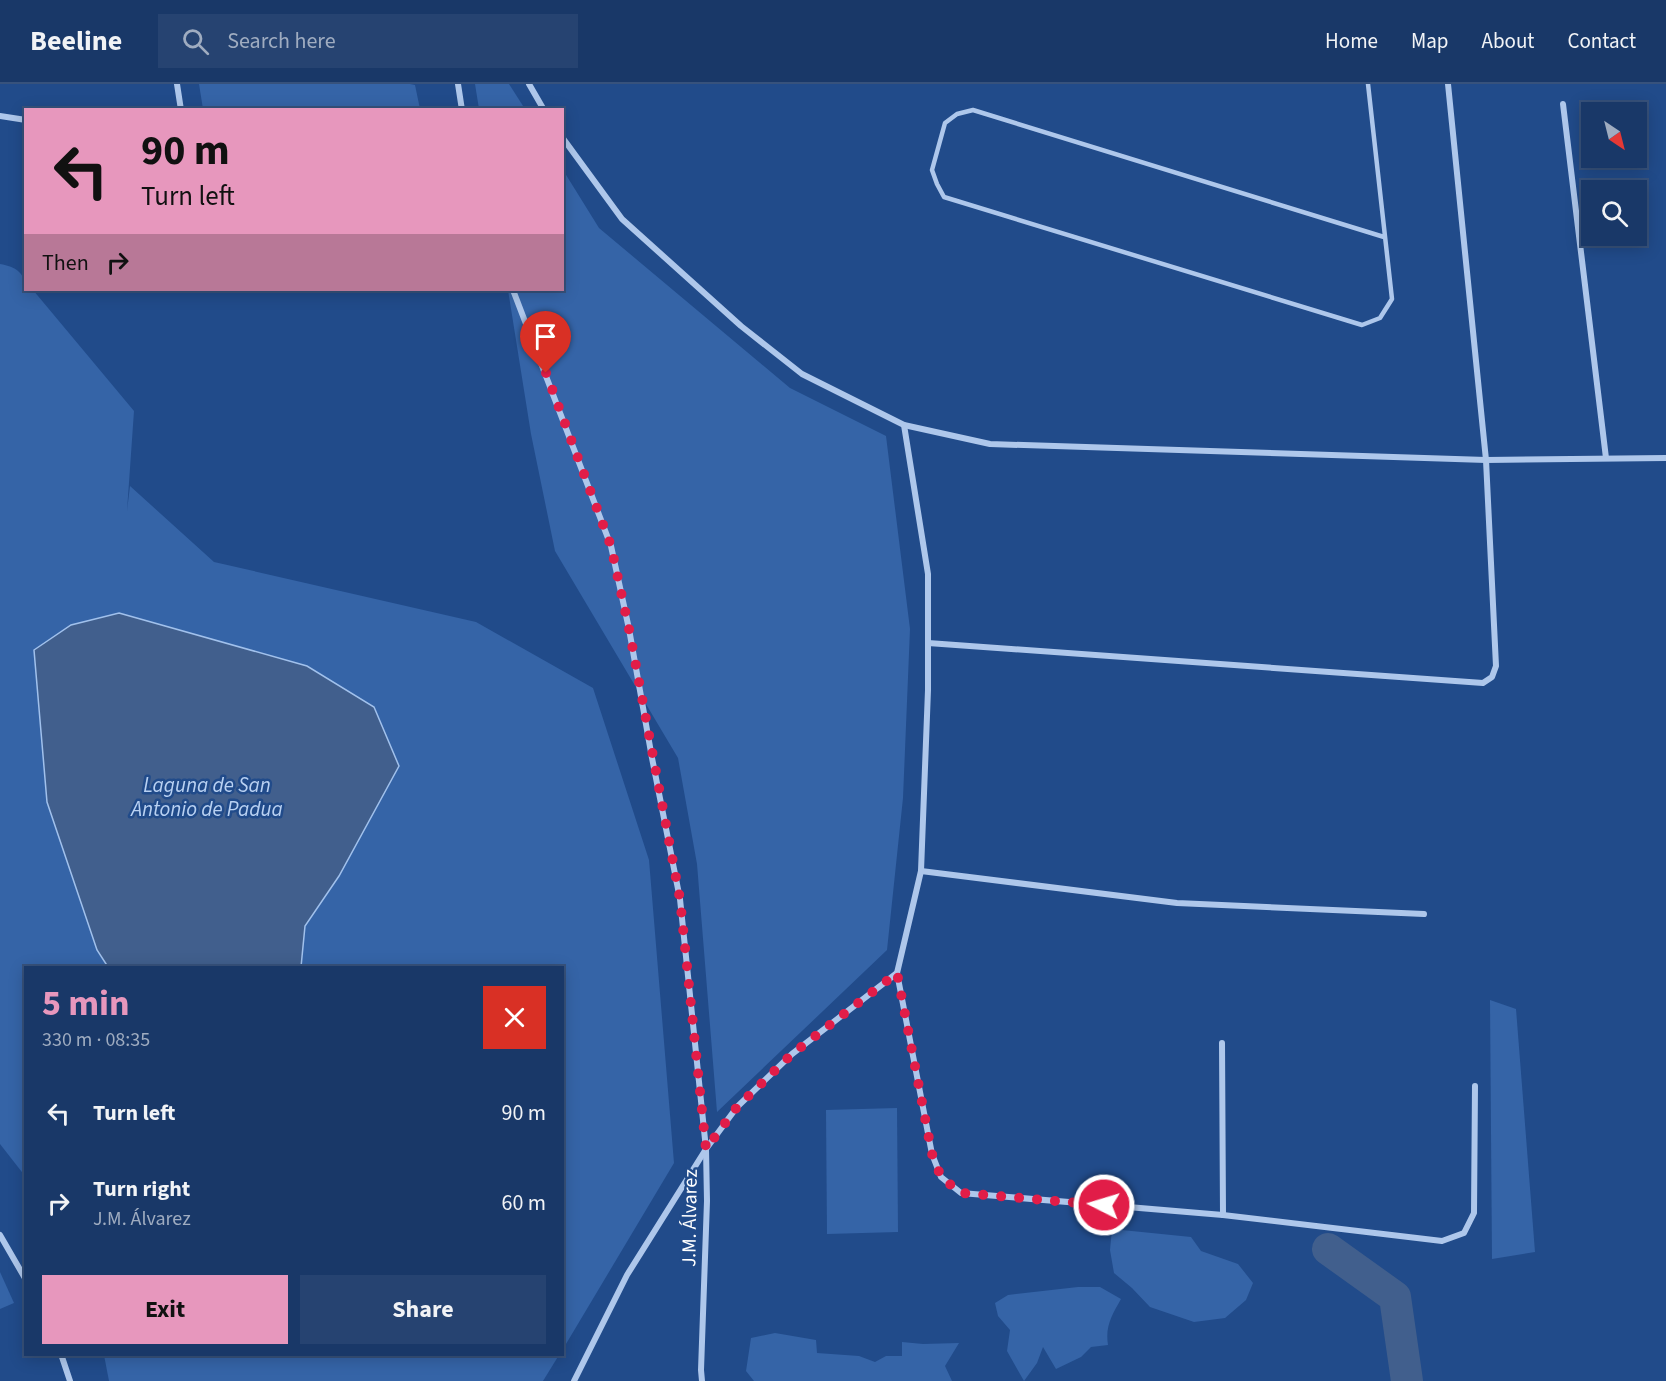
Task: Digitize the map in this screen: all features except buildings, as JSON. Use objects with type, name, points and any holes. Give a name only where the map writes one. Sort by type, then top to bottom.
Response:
[{"type":"street","points":[[177,84],[181,108]]},
{"type":"street","points":[[458,84],[462,108]]},
{"type":"street","points":[[529,84],[543,108]]},
{"type":"street","points":[[928,643],[1483,683],[1492,677],[1496,666],[1486,460],[1448,84]]},
{"type":"street","points":[[1563,104],[1606,458]]},
{"type":"street","points":[[0,116],[24,120]]},
{"type":"street","points":[[564,140],[622,219],[741,326],[802,374],[904,425],[990,444],[1486,460],[1666,458]]},
{"type":"street","name":"J.M. Álvarez","points":[[513,291],[611,546],[680,899],[706,1149],[707,1201],[702,1381]]},
{"type":"street","points":[[904,425],[928,574],[928,690],[921,871],[897,973],[932,1154],[941,1177],[961,1193],[1223,1215],[1442,1241],[1464,1233],[1474,1213],[1475,1086]]},
{"type":"street","points":[[921,871],[1177,903],[1424,914]]},
{"type":"street","points":[[574,1381],[627,1275],[706,1149],[737,1107],[792,1054],[897,973]]},
{"type":"street","points":[[1222,1042],[1223,1215]]},
{"type":"street","points":[[0,1235],[24,1277]]},
{"type":"street","points":[[62,1356],[70,1381]]},
{"type":"lane","points":[[1368,84],[1392,299],[1380,318],[1362,325],[944,197],[932,170],[945,123],[957,114],[973,110],[1384,237]]},
{"type":"shaded area","points":[[199,84],[410,84],[415,85],[420,108],[203,108]]},
{"type":"shaded area","points":[[475,84],[509,84],[524,108],[479,108]]},
{"type":"shaded area","points":[[564,172],[599,228],[790,388],[886,436],[910,629],[903,798],[887,950],[717,1112],[697,864],[678,758],[555,551],[531,434],[508,291],[564,291]]},
{"type":"shaded area","points":[[0,264],[19,271],[24,279],[24,291],[34,291],[134,411],[127,511],[130,486],[214,562],[476,622],[593,688],[649,860],[674,1163],[564,1347],[564,966],[301,966],[305,926],[339,876],[97,950],[107,966],[24,966],[24,1175],[0,1144]]},
{"type":"shaded area","points":[[1490,1000],[1516,1009],[1535,1252],[1492,1259]]},
{"type":"shaded area","points":[[897,1108],[898,1232],[827,1234],[826,1110]]},
{"type":"shaded area","points":[[1112,1229],[1191,1237],[1201,1251],[1238,1264],[1253,1283],[1246,1300],[1225,1318],[1194,1322],[1150,1307],[1114,1273],[1110,1250]]},
{"type":"shaded area","points":[[0,1272],[14,1303],[0,1309]]},
{"type":"shaded area","points":[[1078,1287],[1100,1287],[1121,1299],[1108,1326],[1108,1345],[1091,1347],[1081,1357],[1056,1369],[1043,1347],[1037,1363],[1024,1381],[1007,1351],[1010,1330],[998,1316],[995,1303],[1008,1295]]},
{"type":"shaded area","points":[[775,1333],[816,1340],[817,1353],[859,1356],[875,1362],[886,1356],[902,1356],[902,1342],[959,1343],[945,1366],[952,1381],[754,1381],[746,1371],[751,1338]]},
{"type":"shaded area","points":[[104,1356],[558,1356],[543,1381],[109,1381]]},
{"type":"water","name":"Laguna de San Antonio de Padua","points":[[119,613],[307,666],[374,707],[399,766],[339,876],[305,926],[301,966],[107,966],[97,950],[47,802],[34,650],[71,625]]},
{"type":"waterway","points":[[1328,1249],[1395,1297],[1407,1381]]},
{"type":"route","points":[[546,373],[611,546],[629,629],[680,899],[706,1149],[737,1107],[792,1054],[897,973],[932,1154],[941,1177],[961,1193],[1104,1205]]}]
